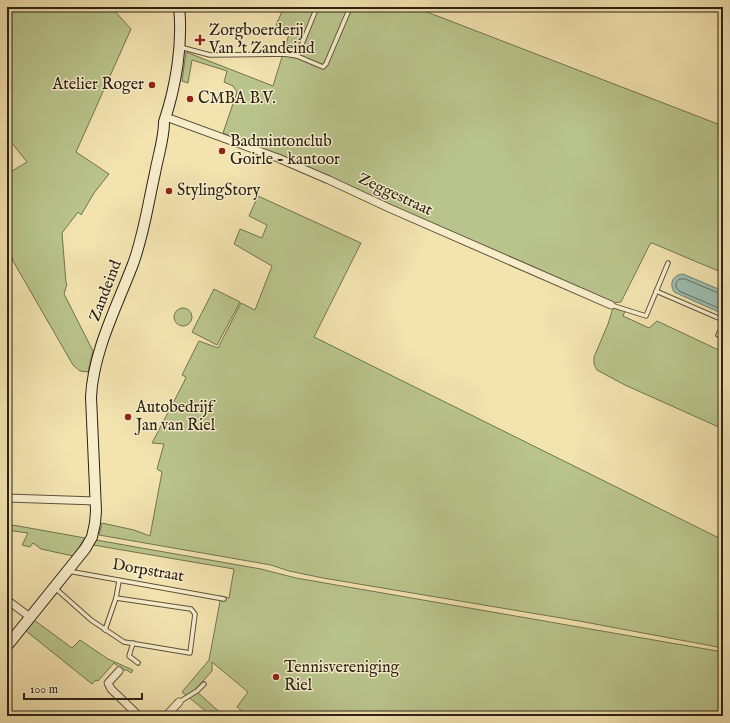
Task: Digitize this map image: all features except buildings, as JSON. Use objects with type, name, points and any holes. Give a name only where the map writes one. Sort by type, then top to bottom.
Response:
[{"type":"street","name":"Zandeind","points":[[96,501],[91,397],[92,381],[99,351],[133,263],[143,232],[180,47],[179,7]]},
{"type":"street","name":"Zeggestraat","points":[[166,117],[278,158],[611,305]]},
{"type":"street","points":[[7,498],[96,501],[95,523],[92,537],[85,549],[7,646]]},
{"type":"street","points":[[7,600],[30,617]]},
{"type":"street","points":[[119,671],[108,683],[111,689],[139,716]]},
{"type":"street","points":[[166,716],[178,702]]},
{"type":"lane","points":[[180,47],[210,55],[282,53],[297,56],[321,67],[324,66],[349,7]]},
{"type":"lane","points":[[297,56],[316,13],[315,8]]},
{"type":"lane","points":[[611,305],[646,316],[668,263]]},
{"type":"lane","points":[[656,291],[723,320]]},
{"type":"lane","points":[[718,335],[723,325]]},
{"type":"lane","name":"Dorpstraat","points":[[67,571],[224,599]]},
{"type":"lane","points":[[106,630],[116,598],[119,581]]},
{"type":"lane","points":[[54,588],[91,620],[124,642],[190,653],[195,614],[191,609],[116,598]]},
{"type":"lane","points":[[133,644],[129,656],[138,663]]},
{"type":"lane","points":[[178,702],[197,691],[204,684]]},
{"type":"green space","points":[[7,7],[111,7],[131,29],[76,152],[109,174],[94,193],[81,215],[78,212],[62,233],[67,284],[64,294],[93,351],[88,372],[80,371],[73,365],[13,261],[7,242],[7,174],[27,162],[7,137]]},
{"type":"green space","points":[[284,7],[414,7],[723,126],[723,273],[652,243],[650,244],[621,302],[612,303],[477,245],[330,177],[223,133],[237,92],[233,86],[224,82],[227,71],[192,60],[188,83],[182,81],[186,52],[273,86],[290,31],[276,25]]},
{"type":"green space","points":[[258,196],[361,243],[314,337],[723,540],[723,648],[579,621],[323,578],[289,571],[271,565],[99,535],[102,523],[134,530],[150,536],[162,472],[157,469],[164,444],[152,443],[184,382],[186,377],[182,375],[199,341],[218,348],[241,303],[255,310],[272,266],[234,244],[240,229],[262,238],[267,225],[249,216]]},
{"type":"green space","points":[[214,289],[240,302],[217,345],[192,332]]},
{"type":"green space","points":[[183,308],[189,311],[192,317],[189,323],[183,326],[177,323],[174,317],[177,311]]},
{"type":"green space","points":[[613,308],[625,311],[623,316],[649,328],[657,321],[723,352],[723,429],[625,385],[597,370],[594,364],[594,357]]},
{"type":"green space","points":[[7,524],[85,538],[73,556],[41,549],[33,543],[30,547],[22,545],[28,533],[7,530]]},
{"type":"green space","points":[[96,540],[261,569],[296,578],[723,652],[723,716],[248,716],[237,707],[248,692],[212,662],[212,671],[195,690],[224,716],[212,716],[182,692],[209,660],[221,596],[229,598],[234,569],[93,545]]},
{"type":"green space","points":[[34,620],[72,648],[80,640],[108,659],[133,670],[131,673],[127,670],[122,670],[114,663],[98,681],[96,680],[92,684],[26,631]]},
{"type":"water","points":[[683,274],[723,291],[723,314],[674,292],[672,283],[674,278]]},
{"type":"place","name":"Zorgboerderij Van 't Zandeind","points":[[200,40]]},
{"type":"place","name":"Atelier Roger","points":[[152,85]]},
{"type":"place","name":"CMBA B.V.","points":[[190,99]]},
{"type":"place","name":"Badmintonclub Goirle - kantoor","points":[[222,151]]},
{"type":"place","name":"StylingStory","points":[[169,191]]},
{"type":"place","name":"Autobedrijf Jan van Riel","points":[[128,417]]},
{"type":"place","name":"Tennisvereniging Riel","points":[[276,677]]}]
